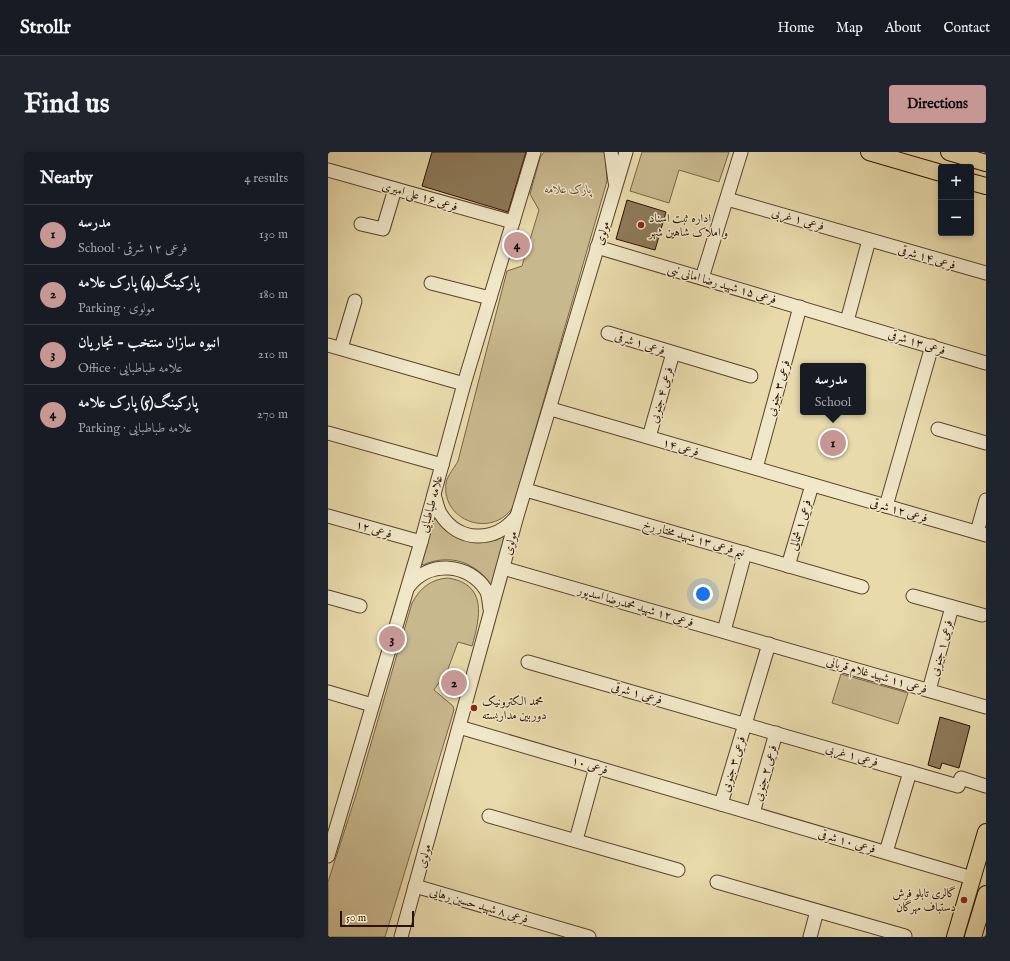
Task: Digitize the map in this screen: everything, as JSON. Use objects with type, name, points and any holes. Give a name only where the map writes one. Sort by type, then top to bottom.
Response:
[{"type":"main road","points":[[869,152],[938,172]]},
{"type":"main road","points":[[949,152],[986,163]]},
{"type":"main road","points":[[974,183],[986,186]]},
{"type":"main road","points":[[955,937],[986,832]]},
{"type":"main road","points":[[973,937],[986,894]]},
{"type":"street","points":[[611,152],[615,188]]},
{"type":"street","name":"مولوی","points":[[401,937],[517,516],[551,409],[597,247],[626,152]]},
{"type":"street","points":[[702,278],[741,152]]},
{"type":"street","name":"علامه طباطبایی","points":[[328,856],[421,542],[464,384],[534,153]]},
{"type":"street","name":"فرعی ۱۶ علی امیری","points":[[328,170],[513,222]]},
{"type":"street","points":[[361,224],[384,229],[395,189]]},
{"type":"street","name":"فرعی ۱ غربی","points":[[726,199],[869,240]]},
{"type":"street","points":[[847,321],[869,240]]},
{"type":"street","name":"فرعی ۱۴ شرقی","points":[[869,240],[986,273]]},
{"type":"street","name":"فرعی ۱۵ شهید رضا امانی نبی","points":[[597,247],[847,321]]},
{"type":"street","points":[[431,283],[490,298]]},
{"type":"street","points":[[341,348],[354,301]]},
{"type":"street","name":"فرعی ۳ جنوبی","points":[[756,468],[800,307]]},
{"type":"street","name":"فرعی ۱۳ شرقی","points":[[847,321],[986,363]]},
{"type":"street","name":"فرعی ۱ شرقی","points":[[608,333],[672,353]]},
{"type":"street","points":[[328,345],[464,384]]},
{"type":"street","points":[[886,506],[932,346]]},
{"type":"street","points":[[672,353],[751,376]]},
{"type":"street","name":"فرعی ۴ جنوبی","points":[[649,437],[672,353]]},
{"type":"street","name":"فرعی ۱۴","points":[[551,409],[812,484]]},
{"type":"street","points":[[938,429],[986,443]]},
{"type":"street","points":[[328,434],[442,465]]},
{"type":"street","name":"فرعی ۱۲ شرقی","points":[[812,484],[981,533]]},
{"type":"street","name":"فرعی ۱ شمالی","points":[[788,566],[812,484]]},
{"type":"street","name":"نیم فرعی ۱۳ شهید مختار رخ","points":[[526,490],[862,587]]},
{"type":"street","points":[[434,495],[440,512],[453,528],[466,534],[481,536],[493,535],[504,530],[517,516]]},
{"type":"street","points":[[981,533],[986,500]]},
{"type":"street","name":"فرعی ۱۲","points":[[328,516],[421,542]]},
{"type":"street","points":[[724,631],[745,553]]},
{"type":"street","points":[[407,589],[421,573],[440,568],[456,570],[476,578],[487,592],[491,613]]},
{"type":"street","name":"فرعی ۱۲ شهید محمدرضا اسدپور","points":[[503,568],[769,644]]},
{"type":"street","points":[[913,596],[982,615]]},
{"type":"street","points":[[328,597],[360,606]]},
{"type":"street","name":"فرعی ۱ جنوبی","points":[[929,690],[952,607]]},
{"type":"street","points":[[745,724],[769,644]]},
{"type":"street","name":"فرعی ۱۱ شهید غلام قربانی","points":[[769,644],[986,707]]},
{"type":"street","name":"فرعی ۱ شرقی","points":[[528,662],[745,724]]},
{"type":"street","points":[[328,692],[372,705]]},
{"type":"street","name":"فرعی ۱ غربی","points":[[745,724],[958,786],[961,778],[986,786]]},
{"type":"street","name":"فرعی ۳ جنوبی","points":[[721,804],[745,724]]},
{"type":"street","name":"فرعی ۱۰","points":[[459,727],[721,804]]},
{"type":"street","name":"فرعی ۲ جنوبی","points":[[753,813],[776,733]]},
{"type":"street","points":[[576,840],[596,767]]},
{"type":"street","points":[[886,852],[910,772]]},
{"type":"street","name":"فرعی ۱۰ شرقی","points":[[721,804],[972,878]]},
{"type":"street","points":[[489,816],[678,870]]},
{"type":"street","points":[[717,882],[905,936]]},
{"type":"street","name":"فرعی ۸ شهید حسین رهایی","points":[[415,886],[589,937]]},
{"type":"street","points":[[810,937],[817,911]]},
{"type":"green space","name":"پارک علامه","points":[[544,152],[605,152],[607,181],[513,507],[504,517],[493,522],[481,523],[470,521],[459,516],[451,507],[447,496],[446,483],[458,461],[507,271],[522,266],[539,210],[530,194],[540,158]]},
{"type":"green space","points":[[642,152],[729,152],[719,182],[679,170],[669,203],[630,191]]},
{"type":"green space","points":[[434,516],[486,541],[497,540],[506,535],[493,585],[491,586],[478,571],[462,562],[443,560],[433,561],[423,565],[421,563]]},
{"type":"green space","points":[[448,578],[461,581],[470,587],[478,604],[477,624],[472,646],[458,642],[448,669],[434,690],[453,706],[454,710],[385,937],[328,937],[328,882],[356,795],[412,603],[422,589],[431,582]]},
{"type":"green space","points":[[841,674],[908,693],[898,724],[832,703]]},
{"type":"building","points":[[432,152],[526,152],[508,212],[422,186]]},
{"type":"building","name":"اداره ثبت اسناد و املاک شاهین شهر","points":[[627,200],[666,212],[655,250],[616,239]]},
{"type":"building","points":[[940,717],[970,726],[959,768],[942,763],[940,769],[928,765]]},
{"type":"place","name":"اداره ثبت اسناد و املاک شاهین شهر","points":[[641,225]]},
{"type":"place","name":"پارکینگ(5) پارک علامه","points":[[517,245]]},
{"type":"place","name":"مدرسه","points":[[833,443]]},
{"type":"place","name":"انبوه سازان منتخب - نجاریان","points":[[392,639]]},
{"type":"place","name":"پارکینگ(4) پارک علامه","points":[[454,683]]},
{"type":"place","name":"محمد الکترونیک دوربین مداربسته","points":[[474,708]]},
{"type":"place","name":"گالری تابلو فرش دستباف مهرگان","points":[[964,900]]}]
